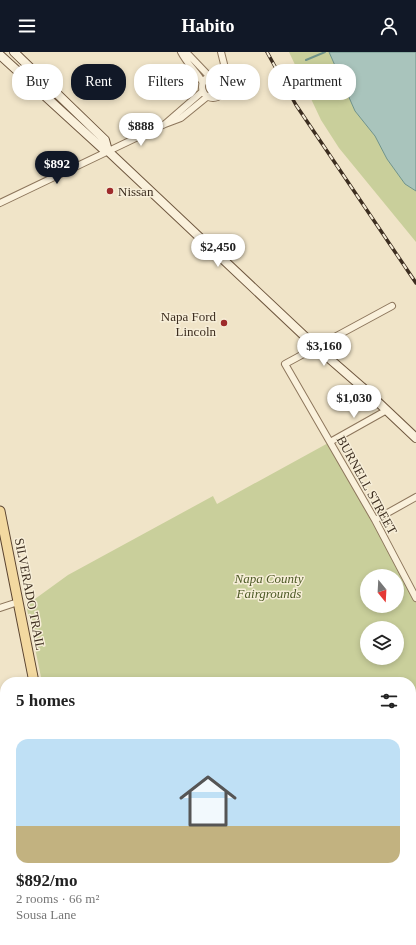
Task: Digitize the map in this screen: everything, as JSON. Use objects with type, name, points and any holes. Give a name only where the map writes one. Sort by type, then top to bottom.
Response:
[{"type":"main road","points":[[14,52],[105,140],[108,151]]},
{"type":"main road","points":[[0,55],[103,149],[108,151],[316,347],[416,438]]},
{"type":"main road","name":"SILVERADO TRAIL","points":[[0,511],[33,677]]},
{"type":"street","points":[[182,52],[185,59],[197,72],[203,83],[203,91],[206,94]]},
{"type":"street","points":[[186,52],[206,73]]},
{"type":"street","points":[[221,52],[224,64]]},
{"type":"street","points":[[203,83],[206,80]]},
{"type":"street","points":[[165,124],[203,91]]},
{"type":"street","points":[[0,202],[165,124],[181,118],[206,98]]},
{"type":"street","points":[[316,347],[392,306]]},
{"type":"street","name":"BURNELL STREET","points":[[316,347],[285,364],[375,520],[416,598]]},
{"type":"street","points":[[330,442],[387,410]]},
{"type":"street","points":[[375,520],[416,498]]},
{"type":"street","points":[[0,608],[18,602]]},
{"type":"green space","points":[[289,52],[329,52],[334,64],[295,64]]},
{"type":"green space","points":[[312,100],[350,100],[355,111],[375,136],[387,159],[405,184],[416,191],[416,242],[339,148],[321,120]]},
{"type":"green space","name":"Napa County Fairgrounds","points":[[330,442],[400,569],[360,569],[360,613],[404,613],[404,576],[416,598],[416,677],[41,677],[27,609],[28,604],[68,575],[213,496],[217,504]]},
{"type":"water","points":[[329,52],[416,52],[416,191],[405,184],[387,159],[375,136],[355,111],[350,100],[356,100],[356,64],[334,64]]},
{"type":"waterway","points":[[306,60],[325,52]]},
{"type":"railway","points":[[267,52],[296,105],[416,283]]},
{"type":"place","name":"Nissan","points":[[110,191]]},
{"type":"place","name":"Napa Ford Lincoln","points":[[224,323]]}]
